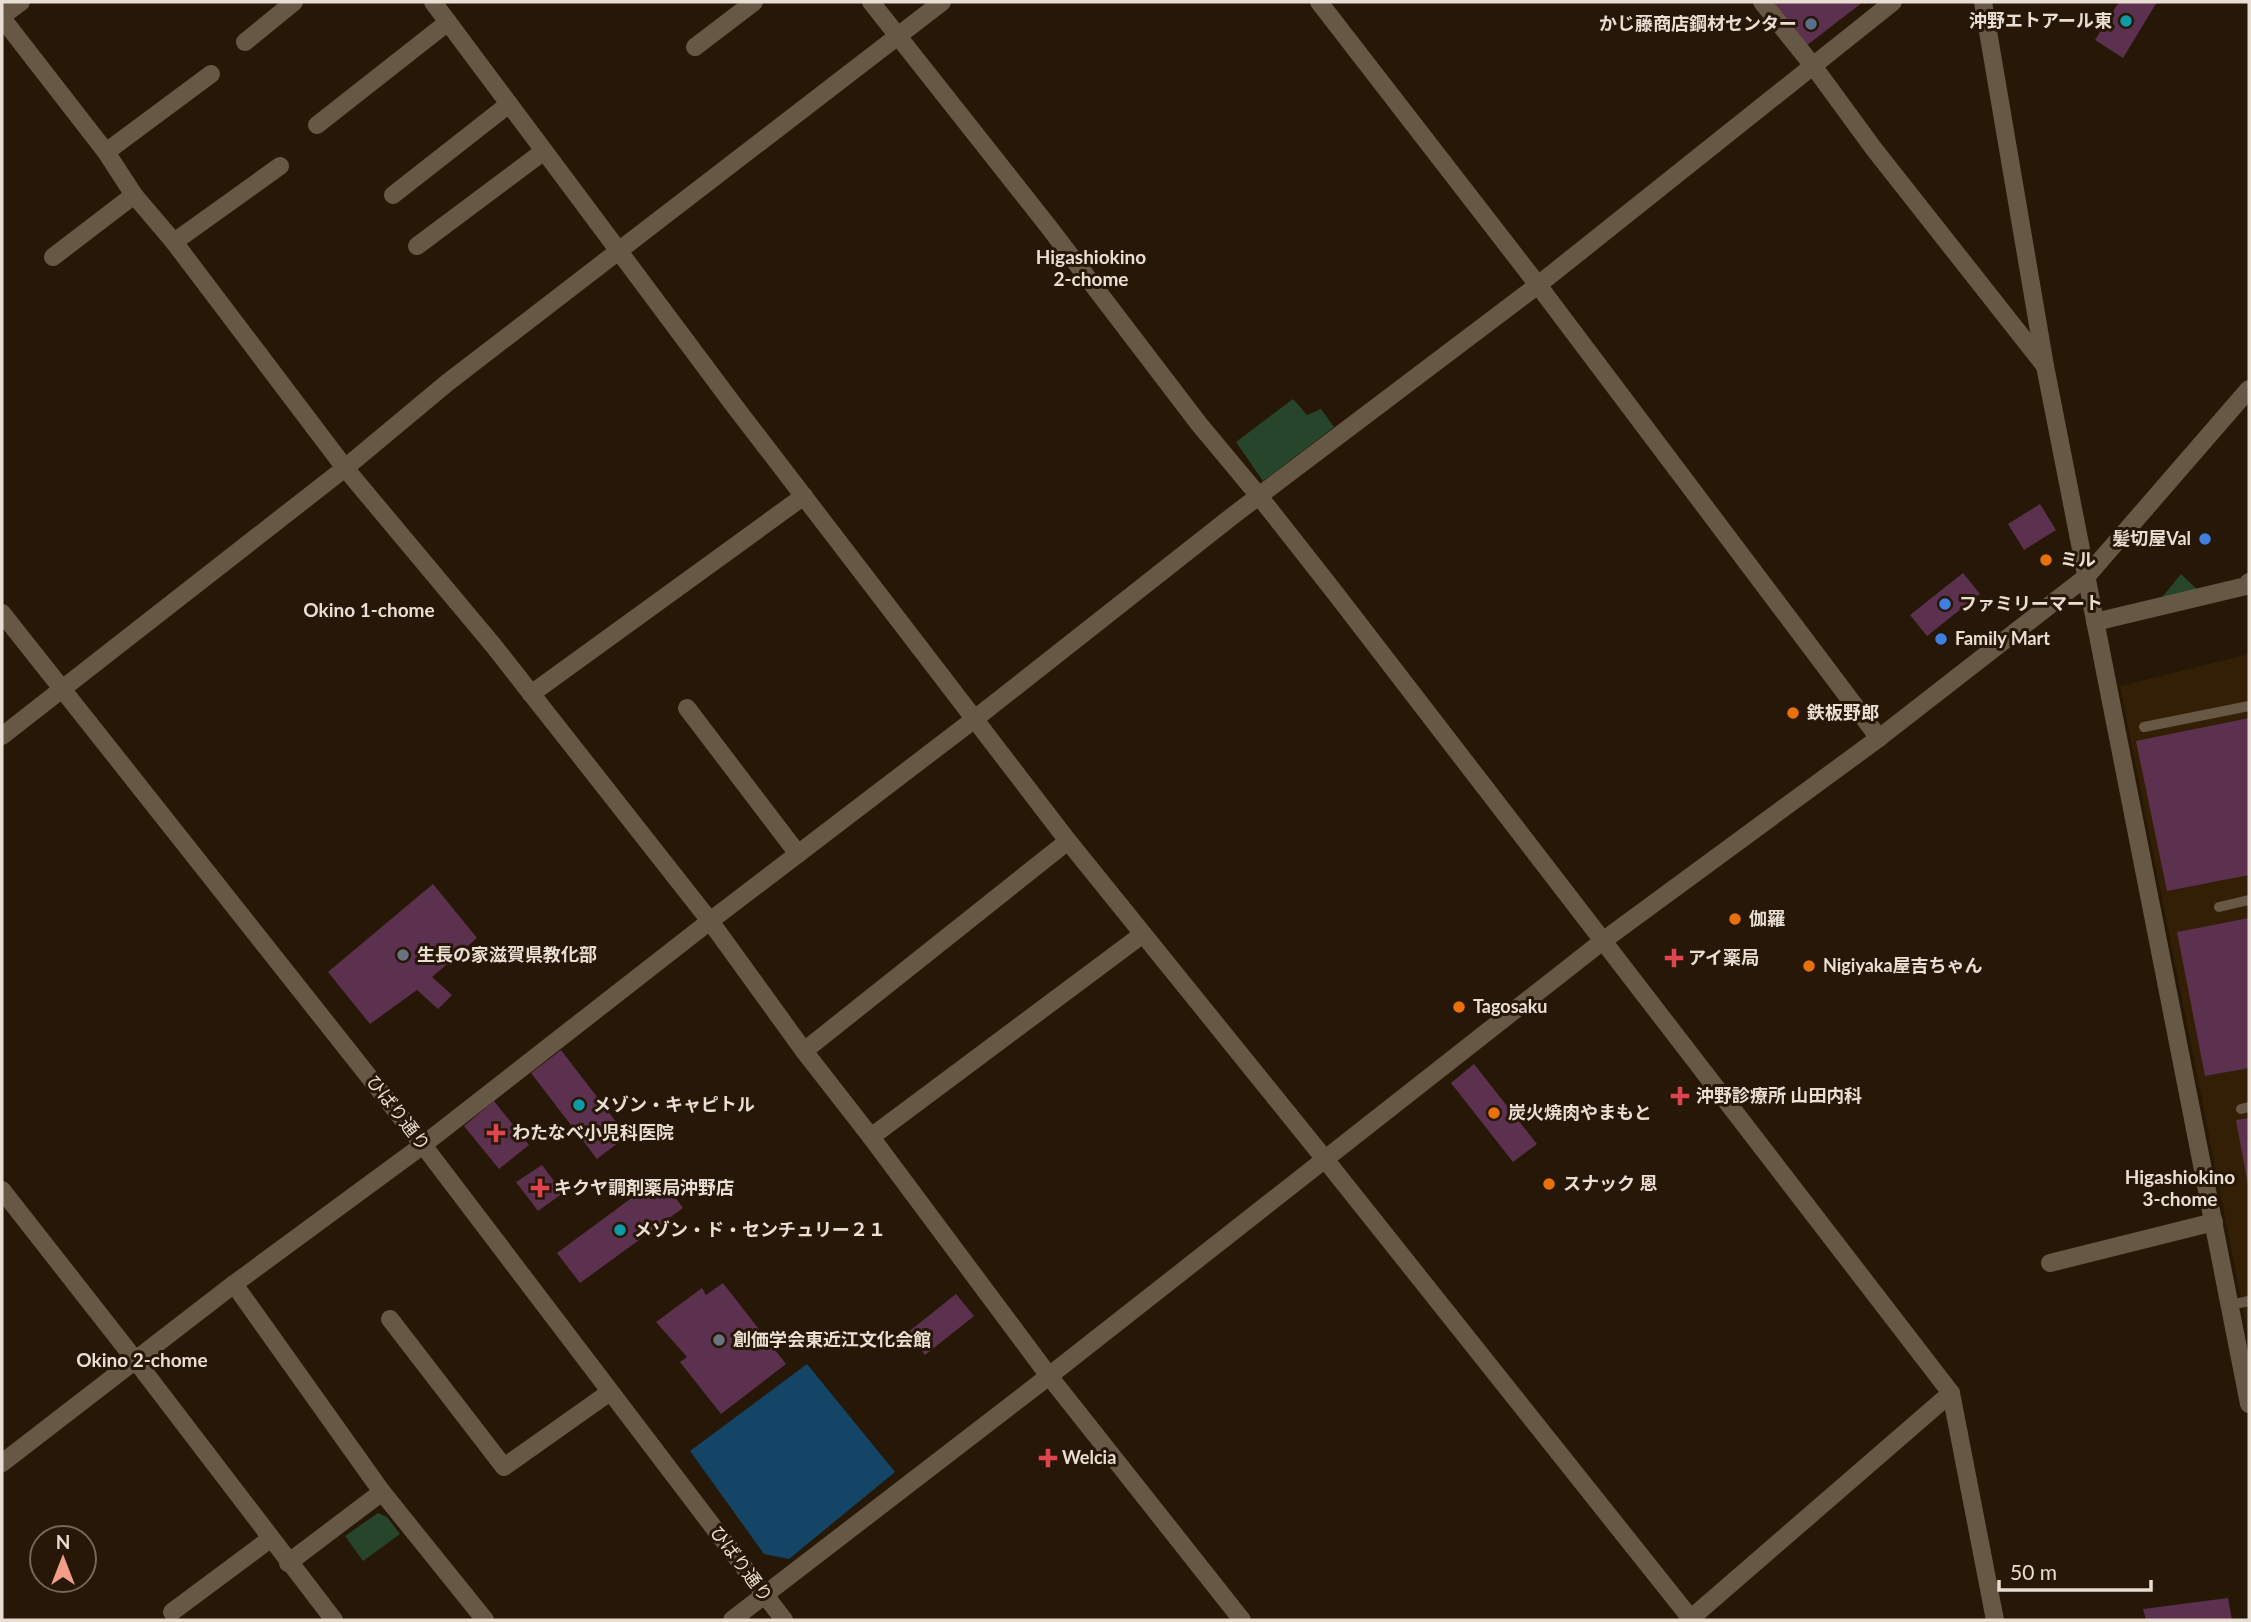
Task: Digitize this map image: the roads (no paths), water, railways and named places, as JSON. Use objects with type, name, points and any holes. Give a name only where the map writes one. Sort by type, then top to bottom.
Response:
[{"type":"street","points":[[20,2],[2,17],[106,152],[134,195],[174,242],[345,468],[531,694],[710,921],[804,1051],[1049,1376],[1242,1620]]},
{"type":"street","points":[[244,42],[294,2]]},
{"type":"street","points":[[433,2],[804,496],[1069,841],[1690,1620],[1951,1393]]},
{"type":"street","points":[[695,47],[754,2]]},
{"type":"street","points":[[871,2],[1604,940],[1951,1393],[1995,1620]]},
{"type":"street","points":[[2,736],[345,468],[447,383],[942,2]]},
{"type":"street","points":[[1319,2],[1538,285],[1879,738]]},
{"type":"street","points":[[1762,2],[2045,366]]},
{"type":"street","points":[[2,1463],[234,1284],[423,1144],[1259,496],[1538,285],[1893,2]]},
{"type":"street","points":[[1983,2],[2045,366],[2249,1404]]},
{"type":"street","points":[[317,125],[448,22]]},
{"type":"street","points":[[106,152],[211,74]]},
{"type":"street","points":[[393,195],[509,104]]},
{"type":"street","points":[[417,246],[544,151]]},
{"type":"street","points":[[174,242],[280,166]]},
{"type":"street","points":[[53,257],[134,195]]},
{"type":"street","points":[[732,1620],[1049,1376],[1604,940],[1879,738],[2086,577],[2249,389]]},
{"type":"street","points":[[531,694],[804,496]]},
{"type":"street","points":[[2095,622],[2248,585]]},
{"type":"street","name":"ひばり通り","points":[[2,613],[423,1144],[784,1620]]},
{"type":"street","points":[[687,708],[798,854]]},
{"type":"street","points":[[804,1051],[1069,841]]},
{"type":"street","points":[[871,1137],[1143,934]]},
{"type":"street","points":[[3,1194],[136,1361],[334,1620]]},
{"type":"street","points":[[2050,1263],[2214,1222]]},
{"type":"street","points":[[234,1284],[382,1492],[485,1620]]},
{"type":"street","points":[[390,1319],[504,1467],[610,1392]]},
{"type":"street","points":[[288,1563],[382,1492]]},
{"type":"street","points":[[172,1612],[270,1539]]},
{"type":"lane","points":[[2144,727],[2249,706]]},
{"type":"lane","points":[[2219,906],[2249,900]]},
{"type":"lane","points":[[2230,1305],[2249,1301]]},
{"type":"water","points":[[807,1364],[895,1472],[789,1559],[764,1554],[690,1451]]},
{"type":"place","name":"沖野エトアール東","points":[[2126,21]]},
{"type":"place","name":"かじ藤商店鋼材センター","points":[[1811,24]]},
{"type":"place","name":"髪切屋Val","points":[[2205,539]]},
{"type":"place","name":"ミル","points":[[2046,560]]},
{"type":"place","name":"ファミリーマート","points":[[1945,604]]},
{"type":"place","name":"Family Mart","points":[[1941,639]]},
{"type":"place","name":"鉄板野郎","points":[[1793,713]]},
{"type":"place","name":"伽羅","points":[[1735,919]]},
{"type":"place","name":"生長の家滋賀県教化部","points":[[403,955]]},
{"type":"place","name":"アイ薬局","points":[[1674,958]]},
{"type":"place","name":"Nigiyaka屋吉ちゃん","points":[[1809,966]]},
{"type":"place","name":"Tagosaku","points":[[1459,1007]]},
{"type":"place","name":"沖野診療所 山田内科","points":[[1680,1096]]},
{"type":"place","name":"メゾン・キャピトル","points":[[579,1105]]},
{"type":"place","name":"炭火焼肉やまもと","points":[[1494,1113]]},
{"type":"place","name":"わたなべ小児科医院","points":[[496,1133]]},
{"type":"place","name":"スナック 恩","points":[[1549,1184]]},
{"type":"place","name":"キクヤ調剤薬局沖野店","points":[[540,1188]]},
{"type":"place","name":"メゾン・ド・センチュリー２１","points":[[620,1230]]},
{"type":"place","name":"創価学会東近江文化会館","points":[[719,1340]]},
{"type":"place","name":"Welcia","points":[[1048,1458]]},
{"type":"district","name":"Higashiokino 2-chome","points":[[1091,268]]},
{"type":"district","name":"Okino 1-chome","points":[[369,610]]},
{"type":"district","name":"Higashiokino 3-chome","points":[[2180,1188]]},
{"type":"district","name":"Okino 2-chome","points":[[142,1360]]}]
